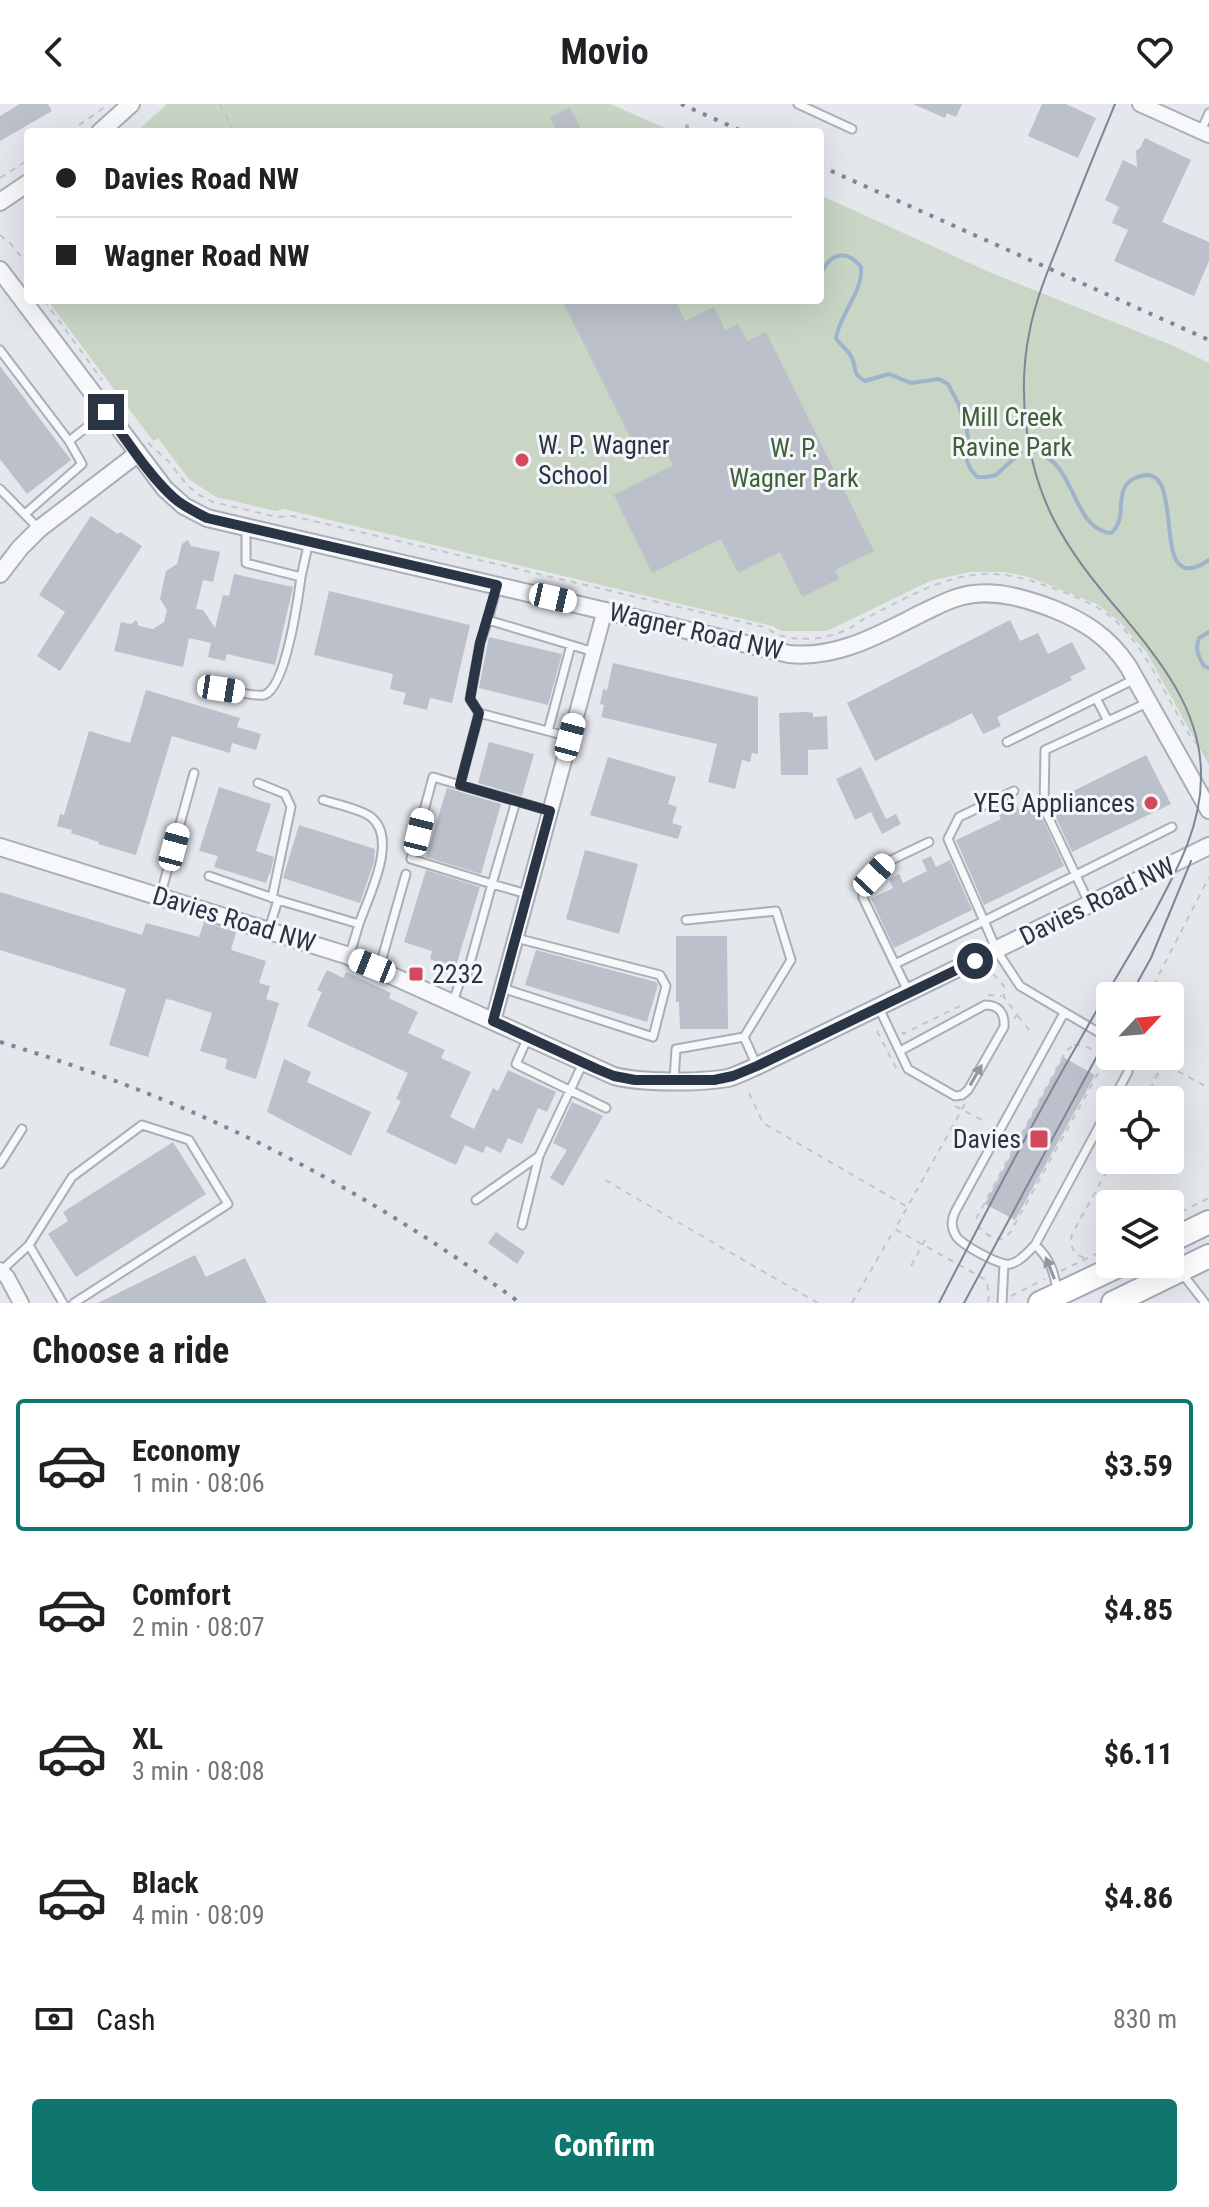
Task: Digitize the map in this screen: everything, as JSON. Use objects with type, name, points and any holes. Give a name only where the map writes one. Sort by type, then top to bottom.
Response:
[{"type":"main road","points":[[1184,1234],[1209,1222]]},
{"type":"main road","points":[[1184,1257],[1209,1240]]},
{"type":"main road","points":[[1184,1262],[1209,1256]]},
{"type":"main road","points":[[1047,1296],[1096,1275]]},
{"type":"main road","points":[[1118,1300],[1152,1278]]},
{"type":"street","points":[[104,128],[131,104]]},
{"type":"street","points":[[1140,104],[1205,133]]},
{"type":"street","points":[[0,202],[24,186]]},
{"type":"street","name":"Wagner Road NW","points":[[2,277],[165,489],[184,506],[207,518],[779,653],[826,654],[857,644],[958,597],[989,593],[1008,595],[1084,622],[1107,639],[1149,702],[1209,810]]},
{"type":"street","points":[[0,574],[39,529],[137,454]]},
{"type":"street","points":[[493,1021],[605,610]]},
{"type":"street","name":"Davies Road NW","points":[[0,847],[349,957],[583,1063],[623,1078],[674,1080],[725,1078],[757,1066],[1209,846]]},
{"type":"street","points":[[0,1270],[21,1303]]},
{"type":"lane","points":[[798,104],[852,129]]},
{"type":"lane","points":[[1205,133],[1209,113]]},
{"type":"lane","points":[[0,350],[69,441],[82,464],[25,514]]},
{"type":"lane","points":[[69,441],[106,412]]},
{"type":"lane","points":[[0,489],[39,529]]},
{"type":"lane","points":[[246,527],[246,563],[301,577]]},
{"type":"lane","points":[[221,689],[263,696],[271,690],[281,673],[310,541]]},
{"type":"lane","points":[[497,585],[480,643],[470,699],[479,713],[570,737]]},
{"type":"lane","points":[[488,620],[594,652]]},
{"type":"lane","points":[[548,731],[571,645]]},
{"type":"lane","points":[[1007,742],[1135,679]]},
{"type":"lane","points":[[1096,698],[1108,721]]},
{"type":"lane","points":[[1090,905],[1044,808],[1045,750],[1149,702]]},
{"type":"lane","points":[[460,785],[479,713]]},
{"type":"lane","points":[[160,897],[194,773]]},
{"type":"lane","points":[[527,894],[411,859],[433,777],[550,811]]},
{"type":"lane","points":[[258,783],[285,794],[291,807],[269,930]]},
{"type":"lane","points":[[1014,791],[959,817],[948,839],[997,951],[1020,986],[1096,1031]]},
{"type":"lane","points":[[323,800],[370,815],[382,829],[384,852],[349,957]]},
{"type":"lane","points":[[453,1002],[459,984],[467,974],[516,801]]},
{"type":"lane","points":[[895,964],[1172,827]]},
{"type":"lane","points":[[909,993],[863,898],[863,887],[885,863],[929,842]]},
{"type":"lane","points":[[379,969],[406,874]]},
{"type":"lane","points":[[209,876],[359,924]]},
{"type":"lane","points":[[674,1080],[676,1049],[744,1037],[791,960],[776,911],[686,920]]},
{"type":"lane","points":[[502,988],[653,1037],[666,986],[660,975],[516,938]]},
{"type":"lane","points":[[879,1007],[908,1069],[955,1096],[968,1090],[1004,1027],[1005,1018],[993,1005],[985,1005],[900,1051]]},
{"type":"lane","points":[[1064,1013],[952,1218],[957,1238],[1004,1264],[1016,1262],[1035,1245],[1096,1132]]},
{"type":"lane","points":[[528,1037],[516,1064],[606,1108]]},
{"type":"lane","points":[[744,1037],[757,1066]]},
{"type":"lane","points":[[522,1225],[539,1156],[583,1063]]},
{"type":"lane","points":[[0,1270],[29,1245],[72,1177],[142,1125],[189,1140],[228,1204],[74,1303]]},
{"type":"lane","points":[[0,1164],[22,1129]]},
{"type":"lane","points":[[476,1200],[539,1156]]},
{"type":"lane","points":[[29,1245],[63,1303]]},
{"type":"lane","points":[[1035,1245],[1043,1252],[1055,1274],[1047,1296]]},
{"type":"lane","points":[[1002,1303],[1004,1264]]},
{"type":"lane","points":[[1183,1278],[1205,1303]]},
{"type":"path","points":[[75,128],[109,104]]},
{"type":"path","points":[[220,104],[232,128]]},
{"type":"path","points":[[0,178],[24,163]]},
{"type":"path","points":[[0,235],[24,260]]},
{"type":"path","points":[[47,304],[108,388]]},
{"type":"path","points":[[144,437],[188,486],[213,502],[277,517],[292,516],[764,627],[783,636],[814,637],[845,630],[934,585],[959,577],[994,574],[1020,578],[1080,598],[1118,623],[1143,655],[1190,736],[1209,757]]},
{"type":"path","points":[[1155,982],[1209,877]]},
{"type":"path","points":[[993,974],[1004,986],[1004,997]]},
{"type":"path","points":[[982,996],[997,994],[1004,997],[1030,1031]]},
{"type":"path","points":[[899,1027],[903,1034],[969,1002]]},
{"type":"path","points":[[1009,1028],[1017,1015]]},
{"type":"path","points":[[1079,1044],[1096,1052],[1103,1061],[1102,1066],[1010,1233],[1003,1239],[995,1238],[980,1230],[976,1219],[1032,1114],[1069,1047],[1079,1044]]},
{"type":"path","points":[[1175,1070],[1209,1088]]},
{"type":"path","points":[[749,1093],[763,1123],[907,1206]]},
{"type":"path","points":[[852,1303],[969,1096]]},
{"type":"path","points":[[1032,1114],[1065,1132]]},
{"type":"path","points":[[605,1180],[818,1303]]},
{"type":"path","points":[[1096,1191],[1070,1240],[1073,1250],[1085,1259],[1096,1254]]},
{"type":"path","points":[[1184,1210],[1209,1198]]},
{"type":"path","points":[[895,1229],[986,1280],[988,1303]]},
{"type":"path","points":[[911,1266],[925,1240],[930,1238]]},
{"type":"path","points":[[1014,1294],[1047,1296]]},
{"type":"green space","points":[[167,104],[610,104],[665,128],[140,128]]},
{"type":"green space","name":"W. P. Wagner Park","points":[[824,197],[989,272],[1209,363],[1209,765],[1147,653],[1120,622],[1097,604],[1029,577],[1004,572],[970,572],[930,581],[827,631],[782,631],[772,626],[284,509],[276,511],[216,497],[189,479],[158,438],[153,441],[51,305],[824,304]]},
{"type":"building","points":[[20,104],[48,104],[52,111],[0,141],[0,116]]},
{"type":"building","points":[[913,104],[962,104],[956,117],[947,113],[945,118]]},
{"type":"building","points":[[1042,104],[1066,104],[1096,118],[1078,158],[1028,136]]},
{"type":"building","points":[[570,107],[580,128],[555,128],[550,117]]},
{"type":"building","points":[[1145,138],[1191,160],[1162,222],[1209,242],[1209,261],[1194,296],[1114,261],[1128,230],[1112,223],[1119,207],[1105,200],[1123,160],[1137,167],[1136,151]]},
{"type":"building","points":[[564,304],[677,304],[685,321],[714,307],[725,330],[738,324],[747,341],[766,332],[874,551],[835,570],[839,579],[802,597],[780,552],[738,573],[721,539],[652,573],[614,495],[673,465],[664,447],[641,459]]},
{"type":"building","points":[[0,366],[71,460],[27,494],[0,459]]},
{"type":"building","points":[[91,516],[142,546],[60,671],[37,656],[65,612],[39,595]]},
{"type":"building","points":[[188,540],[191,546],[220,552],[213,582],[203,580],[196,609],[203,610],[215,628],[223,595],[229,596],[234,574],[293,587],[275,665],[227,654],[225,661],[208,657],[211,643],[189,638],[183,667],[114,651],[121,622],[131,624],[136,620],[139,626],[153,629],[164,622],[167,610],[160,599],[166,571],[177,564],[182,544]]},
{"type":"building","points":[[329,591],[470,625],[452,703],[430,698],[427,710],[403,704],[406,693],[390,689],[393,674],[314,655]]},
{"type":"building","points":[[1010,620],[1020,641],[1038,633],[1048,654],[1072,642],[1086,669],[1070,677],[1072,680],[997,717],[1001,726],[983,734],[972,713],[875,761],[847,703]]},
{"type":"building","points":[[489,637],[562,654],[548,705],[479,688]]},
{"type":"building","points":[[613,663],[758,697],[758,754],[752,753],[750,762],[742,760],[735,789],[708,782],[717,744],[601,717],[603,689],[607,690]]},
{"type":"building","points":[[146,690],[240,718],[237,727],[261,734],[256,750],[232,743],[230,753],[172,736],[136,855],[98,844],[57,826],[60,814],[64,815],[89,731],[130,743]]},
{"type":"building","points":[[779,713],[813,713],[813,717],[827,716],[828,749],[808,750],[808,775],[781,775]]},
{"type":"building","points":[[489,742],[534,754],[522,796],[478,783]]},
{"type":"building","points":[[1146,755],[1171,804],[1072,852],[1051,802]]},
{"type":"building","points":[[608,757],[676,777],[668,804],[677,807],[672,823],[682,826],[678,839],[590,815]]},
{"type":"building","points":[[861,767],[886,819],[896,814],[901,824],[882,834],[871,812],[855,820],[836,779]]},
{"type":"building","points":[[219,787],[271,804],[256,851],[274,857],[266,883],[214,867],[218,856],[199,851]]},
{"type":"building","points":[[447,788],[501,804],[481,874],[426,857]]},
{"type":"building","points":[[1013,799],[1019,810],[1035,802],[1064,866],[984,905],[956,840],[1001,819],[995,807]]},
{"type":"building","points":[[299,825],[375,849],[374,862],[360,903],[283,878]]},
{"type":"building","points":[[585,850],[638,864],[619,934],[566,919]]},
{"type":"building","points":[[931,856],[936,867],[950,860],[972,910],[894,948],[871,899],[893,888],[889,879],[899,874],[903,883],[927,871],[922,860]]},
{"type":"building","points":[[426,870],[480,887],[455,969],[430,959],[432,951],[404,942]]},
{"type":"building","points":[[0,892],[142,935],[146,923],[199,937],[204,922],[236,932],[231,950],[266,961],[259,983],[270,986],[266,999],[279,1003],[256,1079],[225,1069],[227,1059],[200,1051],[212,1013],[172,1000],[166,999],[148,1057],[109,1045],[126,989],[0,950]]},
{"type":"building","points":[[676,936],[727,936],[728,1029],[680,1029],[679,1002],[676,1002]]},
{"type":"building","points":[[536,950],[656,982],[658,985],[647,1022],[525,985]]},
{"type":"building","points":[[327,970],[343,978],[346,972],[391,993],[389,998],[418,1012],[408,1033],[445,1050],[441,1058],[471,1072],[450,1117],[474,1129],[493,1088],[498,1091],[508,1070],[556,1092],[547,1112],[538,1108],[522,1144],[508,1138],[501,1153],[486,1146],[483,1153],[465,1145],[456,1165],[386,1132],[401,1101],[396,1099],[408,1073],[307,1026],[322,992],[317,990]]},
{"type":"building","points":[[1063,1057],[1095,1075],[1015,1220],[985,1204]]},
{"type":"building","points":[[284,1059],[311,1072],[307,1082],[371,1112],[351,1156],[267,1112]]},
{"type":"building","points":[[572,1102],[603,1116],[563,1186],[550,1178],[567,1150],[553,1143]]},
{"type":"building","points":[[173,1142],[206,1194],[76,1277],[48,1234],[68,1221],[63,1212]]},
{"type":"building","points":[[496,1232],[525,1252],[517,1264],[488,1243]]},
{"type":"building","points":[[195,1255],[206,1277],[245,1258],[267,1303],[98,1303]]},
{"type":"waterway","points":[[824,268],[833,258],[843,255],[861,267],[858,286],[836,338],[851,356],[860,378],[865,381],[889,374],[911,383],[939,379],[948,384],[966,426],[969,442],[967,461],[977,477],[996,475],[1021,452]]},
{"type":"waterway","points":[[1048,458],[1064,476],[1090,522],[1099,530],[1111,533],[1117,527],[1122,496],[1128,483],[1135,478],[1152,476],[1162,486],[1172,547],[1178,563],[1189,568],[1209,560]]},
{"type":"waterway","points":[[1209,632],[1199,638],[1197,649],[1204,666],[1209,668]]},
{"type":"tram line","points":[[939,1303],[1044,1104],[1172,878],[1193,828],[1200,792],[1199,750],[1185,706],[1162,666],[1092,578],[1060,531],[1043,496],[1026,425],[1024,376],[1033,316],[1050,265],[1115,104]]},
{"type":"tram line","points":[[1138,982],[1151,958],[1191,861]]},
{"type":"tram line","points":[[964,1303],[1096,1058]]},
{"type":"railway","points":[[681,104],[735,128]]},
{"type":"railway","points":[[824,168],[1209,340]]},
{"type":"railway","points":[[0,1042],[140,1090],[272,1149],[398,1220],[520,1303]]},
{"type":"place","name":"W. P. Wagner School","points":[[522,460]]},
{"type":"place","name":"YEG Appliances","points":[[1151,803]]},
{"type":"place","name":"2232","points":[[416,974]]},
{"type":"place","name":"Davies","points":[[1039,1139]]},
{"type":"route","points":[[106,412],[165,489],[184,506],[207,518],[497,585],[480,643],[470,699],[479,713],[460,785],[550,811],[493,1021],[614,1076],[635,1080],[725,1078],[757,1066],[975,961]]},
{"type":"park label","name":"Mill Creek Ravine Park","points":[[1012,432]]}]
